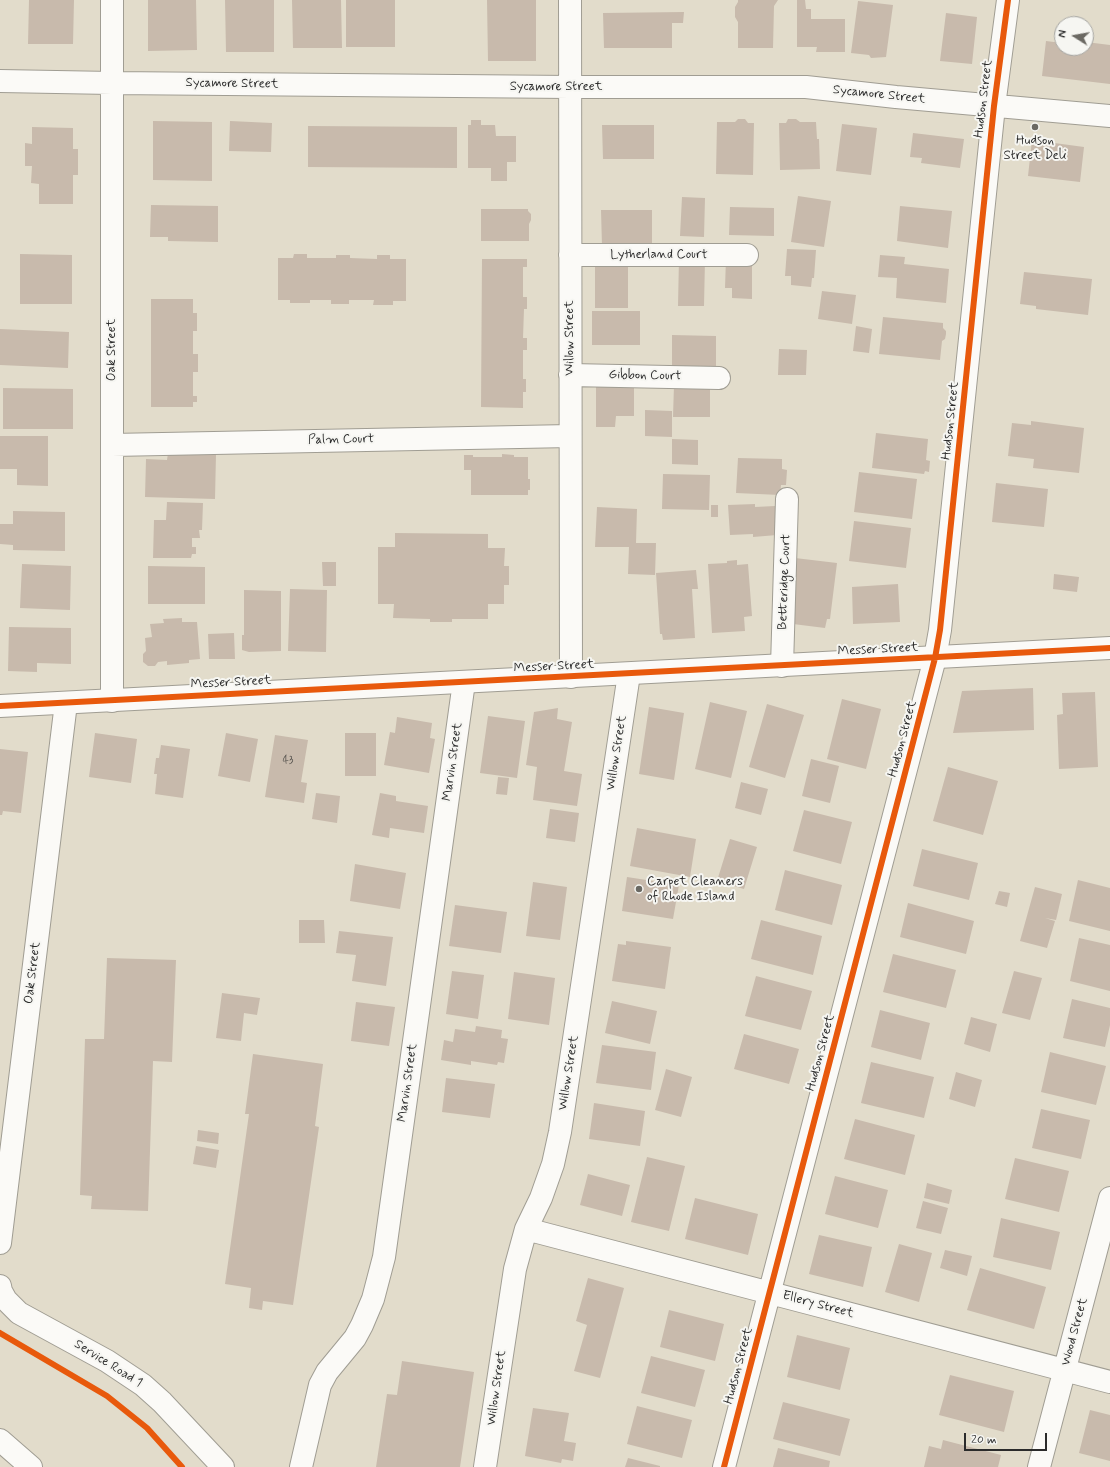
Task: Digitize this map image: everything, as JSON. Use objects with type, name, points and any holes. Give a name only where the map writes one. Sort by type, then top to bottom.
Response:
[{"type":"main road","name":"Oak Street","points":[[112,0],[112,701]]},
{"type":"main road","name":"Willow Street","points":[[570,0],[571,677]]},
{"type":"main road","name":"Hudson Street","points":[[724,1467],[935,658],[940,630],[994,106],[1008,0]]},
{"type":"main road","name":"Sycamore Street","points":[[0,81],[570,87],[806,87],[896,97],[1110,116]]},
{"type":"main road","name":"Lytherland Court","points":[[570,255],[747,255]]},
{"type":"main road","name":"Gibbon Court","points":[[570,375],[719,378]]},
{"type":"main road","name":"Palm Court","points":[[112,445],[570,436]]},
{"type":"main road","name":"Betteridge Court","points":[[782,666],[787,499]]},
{"type":"main road","name":"Messer Street","points":[[0,706],[1110,648]]},
{"type":"main road","name":"Willow Street","points":[[486,1467],[515,1268],[526,1229],[553,1164],[560,1132],[629,674]]},
{"type":"main road","name":"Marvin Street","points":[[301,1467],[320,1385],[327,1372],[355,1338],[362,1325],[373,1299],[384,1257],[464,682]]},
{"type":"main road","name":"Oak Street","points":[[0,1243],[66,703]]},
{"type":"main road","name":"Wood Street","points":[[1039,1467],[1110,1198]]},
{"type":"main road","name":"Ellery Street","points":[[526,1229],[1110,1382]]},
{"type":"main road","name":"Service Road 1","points":[[1,1289],[12,1307],[19,1313],[107,1361],[143,1385],[162,1402],[223,1467]]},
{"type":"main road","points":[[0,1440],[31,1467]]},
{"type":"building","points":[[29,0],[74,0],[73,44],[28,44]]},
{"type":"building","points":[[148,0],[196,0],[197,50],[148,51]]},
{"type":"building","points":[[225,0],[274,0],[274,52],[226,52]]},
{"type":"building","points":[[292,0],[341,0],[342,48],[293,48]]},
{"type":"building","points":[[346,0],[395,0],[395,47],[346,47]]},
{"type":"building","points":[[487,0],[536,0],[536,61],[488,61]]},
{"type":"building","points":[[738,0],[778,0],[774,6],[773,48],[738,48],[738,22],[735,17],[735,7]]},
{"type":"building","points":[[797,0],[805,0],[806,9],[811,9],[811,19],[845,19],[845,52],[816,52],[817,47],[797,47]]},
{"type":"building","points":[[858,1],[893,5],[886,57],[871,58],[869,55],[851,53]]},
{"type":"building","points":[[684,12],[683,23],[672,23],[672,48],[604,48],[603,13]]},
{"type":"building","points":[[946,13],[977,17],[972,64],[940,61]]},
{"type":"building","points":[[1046,41],[1054,42],[1054,56],[1094,56],[1094,43],[1110,45],[1110,84],[1042,76]]},
{"type":"building","points":[[738,119],[745,119],[748,123],[754,123],[753,175],[716,174],[717,122],[735,122]]},
{"type":"building","points":[[788,119],[796,119],[800,122],[816,122],[817,139],[819,139],[820,169],[780,170],[779,123],[786,123]]},
{"type":"building","points":[[471,120],[481,120],[481,125],[495,125],[496,136],[516,136],[516,162],[507,162],[507,181],[491,181],[491,168],[468,168],[468,125],[471,125]]},
{"type":"building","points":[[153,121],[212,122],[212,181],[153,180]]},
{"type":"building","points":[[230,121],[272,123],[271,152],[229,151]]},
{"type":"building","points":[[842,124],[877,128],[871,175],[836,171]]},
{"type":"building","points":[[602,125],[654,125],[654,159],[603,159]]},
{"type":"building","points":[[308,126],[457,127],[457,168],[308,167]]},
{"type":"building","points":[[32,127],[73,128],[73,149],[78,149],[78,175],[73,175],[73,204],[39,204],[39,184],[31,183],[32,166],[25,166],[25,143],[32,144]]},
{"type":"building","points":[[913,133],[964,139],[960,168],[921,163],[922,158],[910,157]]},
{"type":"building","points":[[1032,140],[1084,147],[1080,182],[1028,176]]},
{"type":"building","points":[[798,196],[831,201],[824,247],[791,242]]},
{"type":"building","points":[[682,197],[705,198],[704,237],[680,236]]},
{"type":"building","points":[[151,205],[218,206],[218,242],[168,241],[168,237],[150,237]]},
{"type":"building","points":[[900,206],[952,211],[948,248],[897,241]]},
{"type":"building","points":[[730,207],[774,208],[774,236],[729,235]]},
{"type":"building","points":[[481,209],[528,209],[531,214],[529,224],[529,241],[481,241]]},
{"type":"building","points":[[601,210],[652,210],[652,245],[602,246]]},
{"type":"building","points":[[787,249],[816,250],[814,278],[812,278],[811,287],[791,285],[791,276],[785,276]]},
{"type":"building","points":[[20,254],[72,255],[72,304],[20,304]]},
{"type":"building","points":[[294,254],[307,254],[307,258],[336,258],[336,255],[350,255],[350,258],[377,259],[377,255],[390,255],[390,259],[406,259],[406,301],[393,301],[393,305],[373,305],[374,300],[349,300],[349,304],[331,304],[331,300],[310,300],[310,303],[290,303],[290,300],[278,300],[278,258],[293,258]]},
{"type":"building","points":[[880,255],[905,257],[904,264],[949,269],[946,303],[896,298],[897,278],[878,277]]},
{"type":"building","points":[[752,257],[752,299],[732,298],[732,288],[725,288],[726,258]]},
{"type":"building","points":[[679,258],[705,259],[704,306],[678,306]]},
{"type":"building","points":[[482,259],[527,259],[527,267],[523,267],[523,297],[527,297],[527,309],[524,309],[523,338],[527,338],[527,350],[523,350],[523,379],[526,379],[526,392],[523,392],[523,408],[481,407]]},
{"type":"building","points":[[595,264],[628,264],[628,308],[595,308]]},
{"type":"building","points":[[1024,272],[1092,279],[1088,315],[1036,309],[1036,306],[1020,304]]},
{"type":"building","points":[[822,291],[856,295],[852,324],[818,319]]},
{"type":"building","points":[[151,299],[193,299],[193,313],[197,313],[197,331],[193,331],[193,354],[198,354],[198,372],[193,372],[193,396],[197,396],[197,402],[193,402],[193,407],[151,407]]},
{"type":"building","points":[[592,311],[640,311],[640,345],[592,345]]},
{"type":"building","points":[[883,317],[943,323],[943,328],[946,331],[946,334],[945,339],[942,341],[940,360],[879,354]]},
{"type":"building","points":[[856,326],[872,329],[869,353],[853,351]]},
{"type":"building","points":[[0,329],[69,332],[68,368],[0,365]]},
{"type":"building","points":[[672,335],[716,336],[716,366],[672,366]]},
{"type":"building","points":[[779,349],[807,350],[806,375],[778,375]]},
{"type":"building","points":[[634,385],[634,416],[616,416],[615,427],[596,427],[596,386]]},
{"type":"building","points":[[674,385],[710,385],[710,417],[673,417]]},
{"type":"building","points":[[3,388],[73,389],[73,429],[3,429]]},
{"type":"building","points":[[645,410],[672,411],[672,437],[645,436]]},
{"type":"building","points":[[1031,421],[1084,428],[1079,473],[1033,468],[1034,459],[1008,456],[1012,423],[1031,425]]},
{"type":"building","points":[[876,433],[928,439],[926,460],[930,461],[929,472],[925,471],[924,474],[872,468]]},
{"type":"building","points":[[0,436],[48,436],[48,486],[17,485],[17,469],[0,469]]},
{"type":"building","points":[[672,439],[698,440],[698,465],[672,464]]},
{"type":"building","points":[[168,453],[216,454],[215,499],[145,497],[146,459],[167,460]]},
{"type":"building","points":[[502,454],[514,455],[514,457],[528,457],[528,479],[530,479],[530,490],[528,490],[528,495],[471,495],[471,470],[464,470],[464,455],[473,455],[473,457],[502,457]]},
{"type":"building","points":[[738,458],[782,459],[782,469],[787,470],[786,485],[781,485],[780,495],[736,493]]},
{"type":"building","points":[[859,472],[917,479],[912,519],[854,512]]},
{"type":"building","points":[[663,474],[710,475],[709,510],[662,509]]},
{"type":"building","points":[[996,483],[1048,489],[1044,527],[992,522]]},
{"type":"building","points":[[167,502],[203,503],[202,530],[199,530],[200,538],[192,538],[192,547],[196,547],[196,554],[192,554],[191,558],[153,558],[154,520],[166,520]]},
{"type":"building","points":[[755,504],[755,507],[775,506],[777,535],[753,537],[753,534],[730,535],[728,505]]},
{"type":"building","points":[[711,505],[718,505],[718,517],[711,517]]},
{"type":"building","points":[[597,507],[637,509],[636,543],[656,543],[655,575],[628,574],[629,547],[595,547]]},
{"type":"building","points":[[13,511],[65,512],[65,551],[13,550],[13,545],[0,544],[0,524],[13,524]]},
{"type":"building","points":[[854,521],[911,528],[906,568],[849,561]]},
{"type":"building","points":[[395,533],[488,534],[488,548],[505,548],[504,566],[509,566],[509,585],[504,585],[504,604],[488,604],[488,619],[452,619],[452,622],[430,622],[430,619],[393,618],[394,604],[378,604],[378,547],[395,547]]},
{"type":"building","points":[[795,558],[837,563],[830,619],[827,619],[825,628],[793,624]]},
{"type":"building","points":[[737,560],[737,565],[748,564],[752,616],[744,617],[745,631],[712,633],[708,564],[727,563],[727,561]]},
{"type":"building","points":[[322,562],[336,562],[336,586],[323,586]]},
{"type":"building","points":[[22,564],[71,566],[70,610],[20,608]]},
{"type":"building","points":[[148,566],[205,567],[205,604],[148,604]]},
{"type":"building","points":[[696,570],[698,589],[692,589],[695,638],[663,640],[662,634],[660,634],[656,573]]},
{"type":"building","points":[[1054,574],[1079,577],[1077,592],[1053,589]]},
{"type":"building","points":[[898,584],[900,622],[853,624],[852,587]]},
{"type":"building","points":[[290,589],[327,590],[326,652],[288,651]]},
{"type":"building","points":[[244,590],[281,591],[281,651],[249,652],[242,650],[242,635],[244,635]]},
{"type":"building","points":[[182,618],[182,622],[197,622],[200,659],[189,660],[189,663],[167,665],[167,661],[158,662],[155,666],[148,666],[143,662],[143,654],[146,651],[145,638],[152,637],[150,624],[164,623],[163,619]]},
{"type":"building","points":[[9,627],[71,628],[71,664],[37,663],[37,672],[8,671]]},
{"type":"building","points":[[234,633],[235,659],[209,659],[208,634]]},
{"type":"building","points":[[1033,688],[1034,730],[953,733],[962,691]]},
{"type":"building","points":[[1095,692],[1098,767],[1059,769],[1057,715],[1063,714],[1062,693]]},
{"type":"building","points":[[842,699],[881,709],[866,769],[827,759]]},
{"type":"building","points":[[710,702],[747,711],[731,778],[695,769]]},
{"type":"building","points":[[767,704],[804,715],[785,778],[749,767]]},
{"type":"building","points":[[649,707],[684,713],[674,780],[639,774]]},
{"type":"building","points":[[558,708],[557,719],[572,722],[564,771],[582,774],[577,806],[533,800],[537,767],[526,765],[534,712]]},
{"type":"building","points":[[488,716],[525,721],[517,778],[480,773]]},
{"type":"building","points":[[397,717],[432,723],[430,738],[435,739],[429,773],[384,765],[390,732],[395,733]]},
{"type":"building","points":[[95,733],[137,739],[131,783],[89,777]]},
{"type":"building","points":[[226,733],[258,739],[250,782],[218,776]]},
{"type":"building","points":[[345,733],[376,733],[376,776],[345,776]]},
{"type":"building","points":[[275,735],[308,740],[301,782],[307,783],[304,803],[265,797]]},
{"type":"building","points":[[161,745],[190,749],[183,798],[155,794],[157,774],[154,774],[156,758],[159,758]]},
{"type":"building","points":[[0,749],[28,752],[21,813],[3,811],[2,815],[0,815]]},
{"type":"building","points":[[811,759],[839,766],[830,803],[802,796]]},
{"type":"building","points":[[948,767],[998,781],[983,835],[933,821]]},
{"type":"building","points":[[498,777],[509,778],[507,795],[496,794]]},
{"type":"building","points":[[741,782],[768,789],[761,815],[735,808]]},
{"type":"building","points":[[316,793],[340,796],[337,823],[312,819]]},
{"type":"building","points":[[380,793],[396,796],[396,801],[428,806],[424,833],[390,828],[389,838],[372,835]]},
{"type":"building","points":[[550,809],[579,813],[575,842],[546,838]]},
{"type":"building","points":[[804,810],[852,822],[841,864],[793,851]]},
{"type":"building","points":[[637,828],[696,839],[690,877],[630,866]]},
{"type":"building","points":[[730,839],[757,847],[744,889],[717,881]]},
{"type":"building","points":[[922,849],[978,863],[969,900],[913,886]]},
{"type":"building","points":[[355,864],[406,873],[400,909],[350,901]]},
{"type":"building","points":[[785,870],[842,885],[832,925],[775,910]]},
{"type":"building","points":[[627,877],[679,885],[673,919],[622,911]]},
{"type":"building","points":[[1078,880],[1110,888],[1110,931],[1069,921]]},
{"type":"building","points":[[533,882],[567,887],[560,940],[526,936]]},
{"type":"building","points":[[1035,887],[1062,894],[1056,920],[1045,918],[1055,921],[1047,948],[1020,941]]},
{"type":"building","points":[[999,891],[1010,893],[1007,907],[995,904]]},
{"type":"building","points":[[908,903],[974,921],[966,954],[900,937]]},
{"type":"building","points":[[455,905],[507,912],[501,953],[449,946]]},
{"type":"building","points":[[299,920],[324,920],[325,943],[299,943]]},
{"type":"building","points":[[761,920],[822,936],[813,975],[751,959]]},
{"type":"building","points":[[339,931],[393,937],[386,986],[352,981],[356,955],[336,953]]},
{"type":"building","points":[[1079,938],[1110,945],[1110,991],[1070,981]]},
{"type":"building","points":[[626,941],[671,947],[665,989],[612,981],[618,944],[626,945]]},
{"type":"building","points":[[893,954],[956,970],[946,1008],[883,992]]},
{"type":"building","points":[[107,958],[176,960],[172,1062],[153,1061],[148,1211],[91,1209],[92,1196],[80,1195],[85,1039],[104,1039]]},
{"type":"building","points":[[452,971],[484,975],[478,1019],[446,1014]]},
{"type":"building","points":[[1014,971],[1042,978],[1030,1020],[1002,1013]]},
{"type":"building","points":[[514,972],[555,978],[549,1025],[508,1019]]},
{"type":"building","points":[[756,976],[812,991],[801,1030],[745,1016]]},
{"type":"building","points":[[222,993],[260,998],[257,1015],[244,1013],[241,1041],[216,1038]]},
{"type":"building","points":[[1072,999],[1110,1008],[1110,1025],[1105,1047],[1063,1038]]},
{"type":"building","points":[[612,1001],[657,1011],[650,1044],[605,1033]]},
{"type":"building","points":[[356,1002],[395,1007],[389,1046],[351,1041]]},
{"type":"building","points":[[880,1010],[930,1023],[921,1060],[871,1047]]},
{"type":"building","points":[[971,1017],[997,1024],[990,1052],[964,1044]]},
{"type":"building","points":[[476,1026],[502,1030],[501,1038],[508,1039],[504,1063],[498,1062],[497,1065],[471,1061],[471,1065],[441,1060],[444,1040],[453,1042],[455,1029],[475,1032]]},
{"type":"building","points":[[744,1034],[799,1049],[789,1084],[734,1069]]},
{"type":"building","points":[[602,1045],[656,1052],[651,1090],[596,1083]]},
{"type":"building","points":[[1050,1052],[1106,1066],[1096,1105],[1041,1092]]},
{"type":"building","points":[[253,1054],[323,1064],[315,1126],[319,1127],[293,1305],[263,1301],[262,1310],[249,1308],[251,1288],[225,1284],[249,1114],[245,1114]]},
{"type":"building","points":[[871,1062],[934,1077],[924,1118],[861,1103]]},
{"type":"building","points":[[666,1069],[692,1077],[681,1117],[655,1110]]},
{"type":"building","points":[[956,1072],[982,1080],[975,1107],[949,1099]]},
{"type":"building","points":[[446,1078],[495,1084],[490,1118],[442,1112]]},
{"type":"building","points":[[594,1103],[645,1111],[640,1146],[589,1139]]},
{"type":"building","points":[[1041,1109],[1090,1120],[1081,1159],[1032,1148]]},
{"type":"building","points":[[855,1119],[915,1135],[905,1175],[844,1159]]},
{"type":"building","points":[[198,1130],[219,1133],[218,1144],[197,1141]]},
{"type":"building","points":[[196,1146],[219,1150],[216,1168],[193,1164]]},
{"type":"building","points":[[647,1157],[685,1166],[669,1231],[631,1222]]},
{"type":"building","points":[[1015,1158],[1069,1171],[1059,1212],[1005,1199]]},
{"type":"building","points":[[588,1174],[630,1185],[622,1216],[580,1205]]},
{"type":"building","points":[[835,1176],[888,1190],[878,1228],[825,1214]]},
{"type":"building","points":[[927,1183],[952,1190],[949,1204],[924,1198]]},
{"type":"building","points":[[695,1198],[758,1214],[748,1255],[685,1239]]},
{"type":"building","points":[[923,1201],[948,1208],[941,1234],[916,1228]]},
{"type":"building","points":[[1001,1218],[1060,1232],[1051,1270],[993,1257]]},
{"type":"building","points":[[819,1235],[872,1247],[863,1287],[809,1274]]},
{"type":"building","points":[[899,1244],[932,1253],[919,1302],[885,1292]]},
{"type":"building","points":[[945,1250],[972,1256],[967,1276],[940,1268]]},
{"type":"building","points":[[980,1268],[1046,1287],[1034,1329],[967,1310]]},
{"type":"building","points":[[588,1278],[624,1288],[600,1378],[574,1371],[587,1325],[576,1321]]},
{"type":"building","points":[[669,1310],[724,1324],[715,1361],[660,1347]]},
{"type":"building","points":[[797,1335],[850,1348],[840,1390],[787,1377]]},
{"type":"building","points":[[651,1356],[705,1370],[695,1407],[641,1393]]},
{"type":"building","points":[[402,1361],[474,1372],[460,1467],[376,1467],[387,1394],[397,1395]]},
{"type":"building","points":[[950,1375],[1014,1391],[1004,1432],[939,1415]]},
{"type":"building","points":[[783,1402],[850,1419],[840,1456],[773,1439]]},
{"type":"building","points":[[637,1406],[692,1420],[682,1458],[627,1444]]},
{"type":"building","points":[[533,1408],[569,1413],[564,1441],[576,1443],[573,1461],[562,1459],[561,1463],[525,1456]]},
{"type":"building","points":[[1090,1410],[1110,1415],[1110,1461],[1079,1453]]},
{"type":"building","points":[[943,1440],[1001,1455],[998,1467],[924,1467],[929,1446],[941,1449]]},
{"type":"building","points":[[778,1448],[830,1461],[829,1467],[773,1467]]},
{"type":"building","points":[[628,1458],[660,1466],[660,1467],[625,1467]]},
{"type":"cycle path","points":[[724,1467],[935,658],[940,630],[994,106],[1008,0]]},
{"type":"cycle path","points":[[0,706],[1110,648]]},
{"type":"cycle path","points":[[0,1333],[107,1396],[147,1428],[182,1467]]},
{"type":"place","name":"Hudson Street Deli","points":[[1035,127]]},
{"type":"place","name":"Carpet Cleaners of Rhode Island","points":[[639,889]]}]
